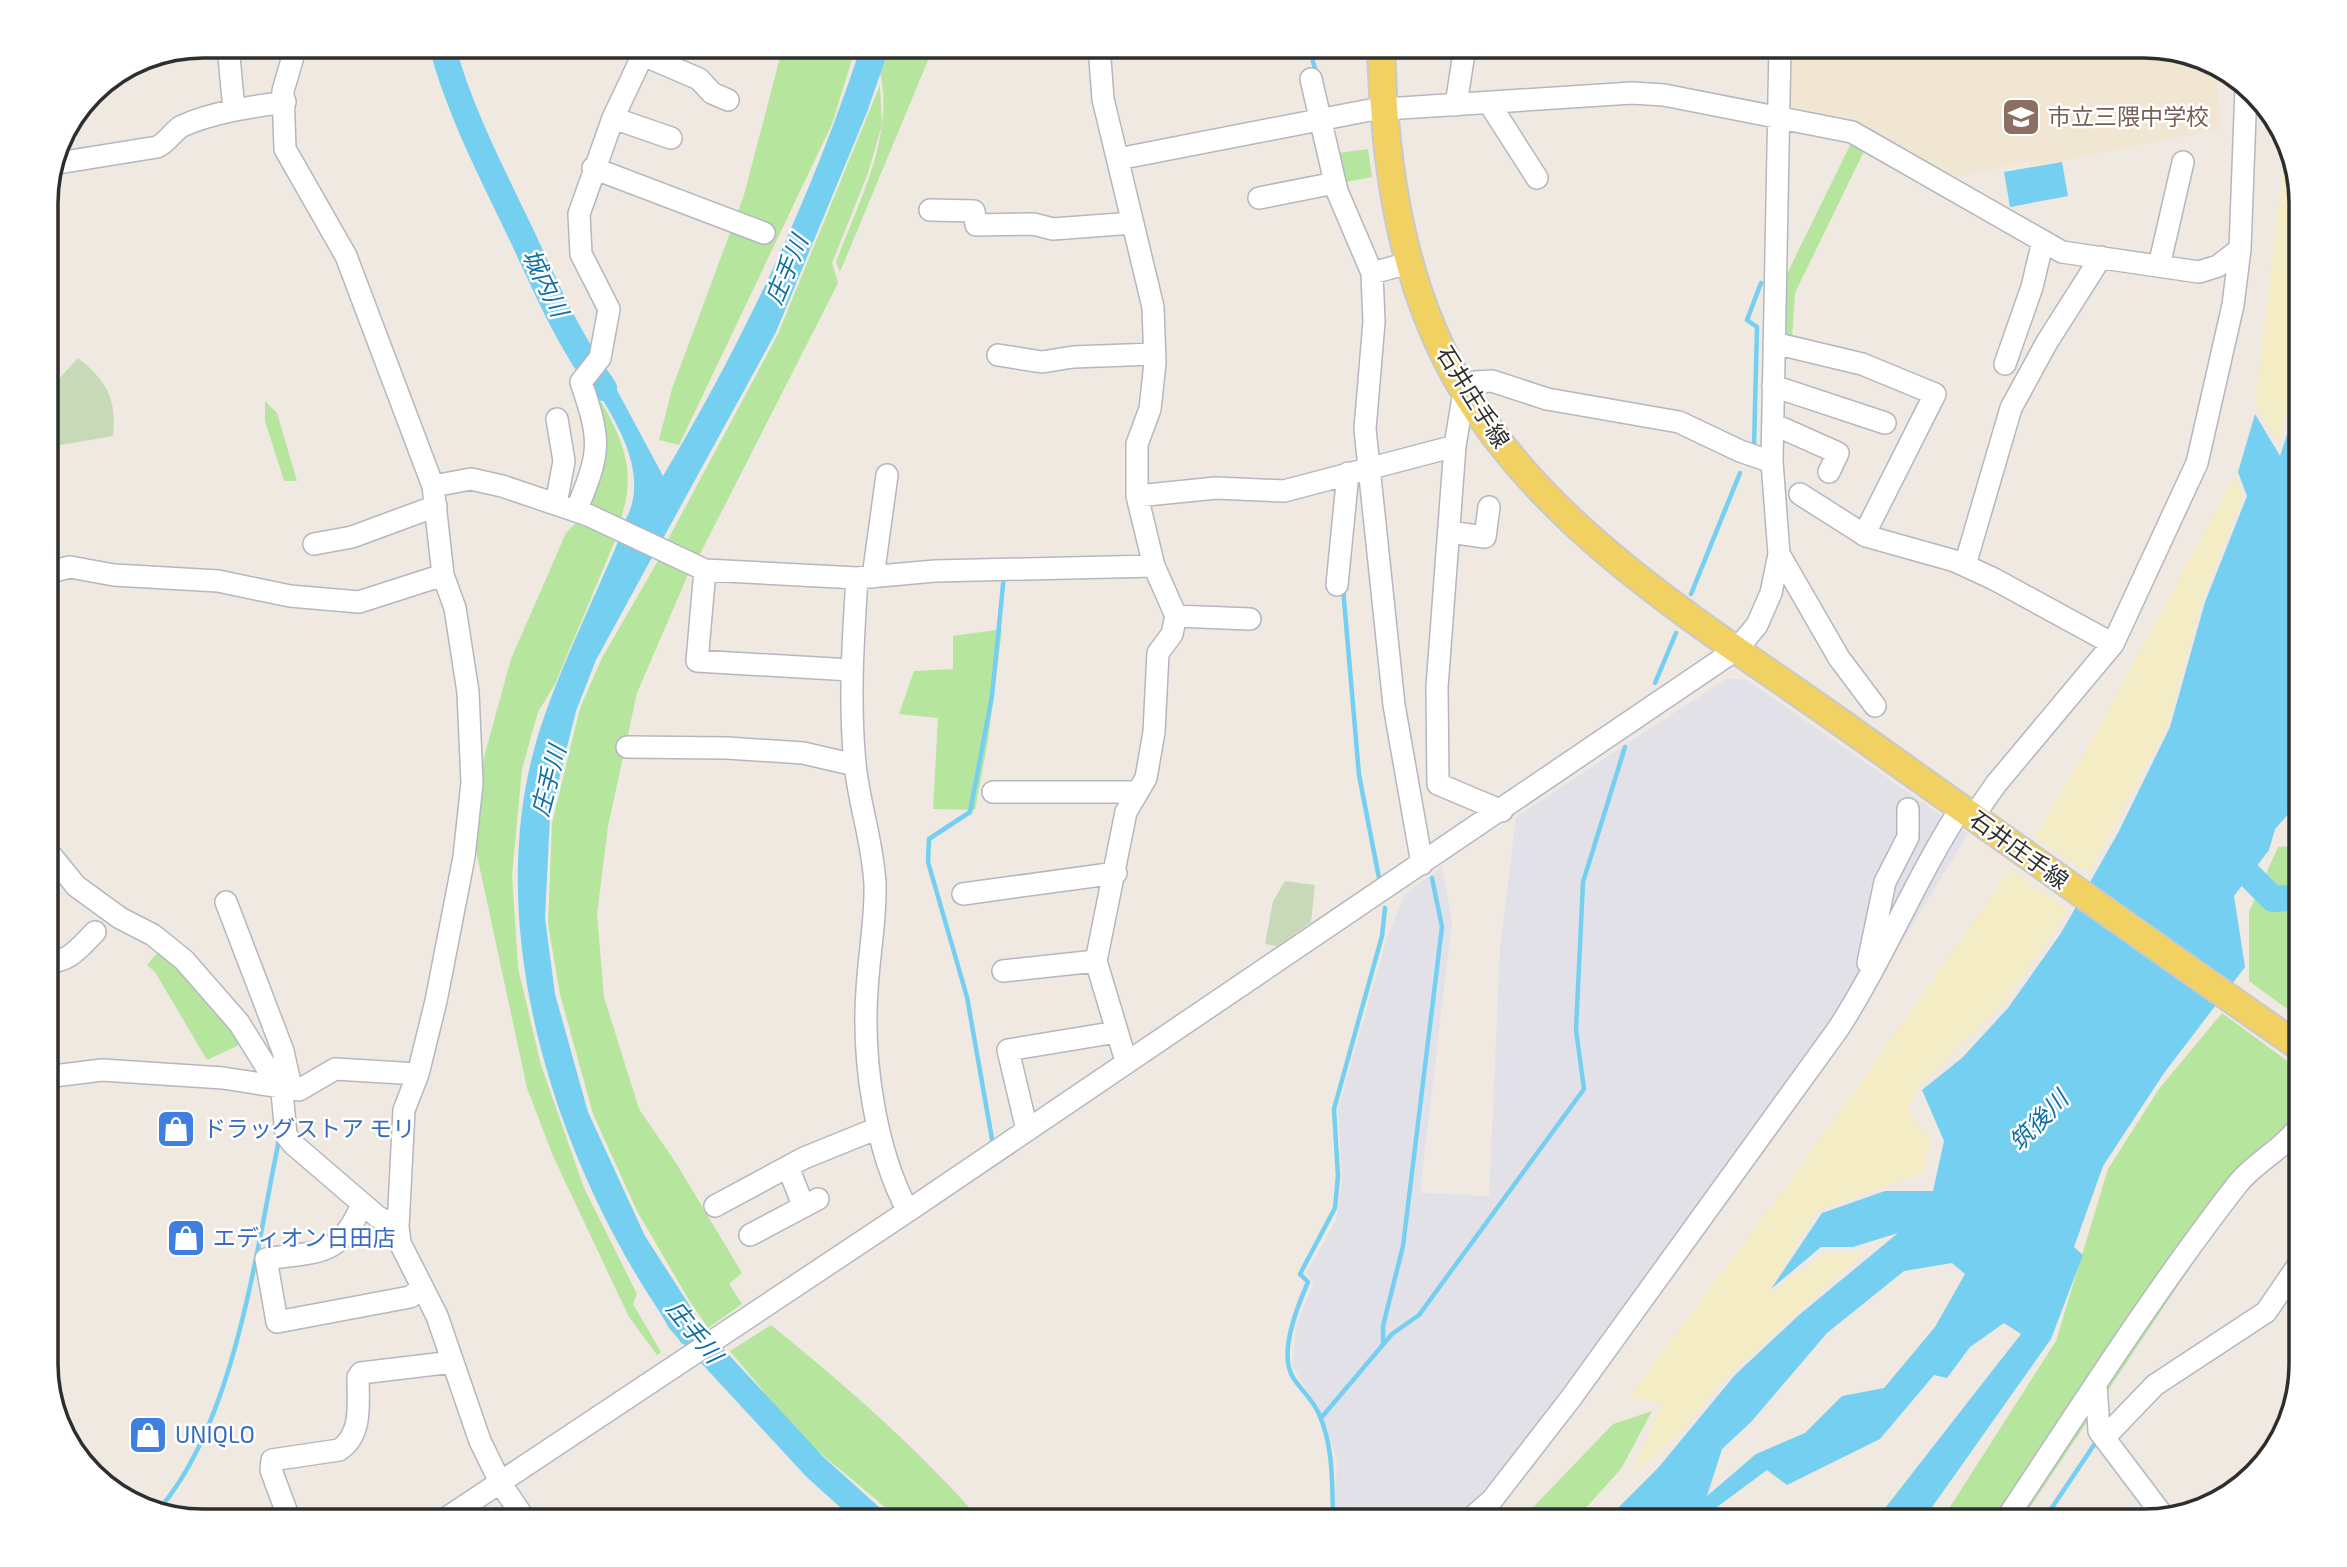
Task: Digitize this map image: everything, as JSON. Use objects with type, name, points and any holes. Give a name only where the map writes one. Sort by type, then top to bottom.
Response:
[{"type":"main road","name":"石井庄手線","points":[[1381,58],[1383,109],[1392,182],[1409,263],[1431,325],[1464,391],[1495,438],[1528,478],[1642,582],[2289,1040]]},
{"type":"street","points":[[229,58],[234,110]]},
{"type":"street","points":[[293,58],[283,91],[285,149],[345,256],[434,496],[443,575],[455,608],[468,692],[472,783],[464,857],[436,1001],[418,1074],[404,1110],[398,1227],[400,1243],[437,1316],[480,1441],[501,1484],[518,1509]]},
{"type":"street","points":[[573,510],[595,465],[597,443],[581,382],[600,358],[609,309],[588,274],[579,239],[579,214],[593,168],[641,58]]},
{"type":"street","points":[[660,58],[699,79],[712,93],[728,100]]},
{"type":"street","points":[[1101,58],[1103,99],[1153,307],[1154,354],[1150,409],[1137,444],[1137,496],[1154,566],[1176,616],[1172,634],[1158,653],[1154,732],[1146,778],[1126,812],[1116,873],[1096,961],[1126,1061]]},
{"type":"street","points":[[1456,105],[1463,58]]},
{"type":"street","points":[[461,1509],[1502,811],[1737,649],[1757,625],[1771,593],[1779,554],[1772,461],[1780,58]]},
{"type":"street","points":[[1311,79],[1335,183],[1372,273],[1374,322],[1365,429],[1394,705],[1411,780],[1422,864]]},
{"type":"street","points":[[1118,159],[1383,109],[1632,93],[1664,95],[1852,132],[2062,251],[2199,272],[2218,266],[2240,249]]},
{"type":"street","points":[[1482,1509],[1492,1500],[1572,1398],[1862,992],[1918,878],[1974,818],[1996,784],[2113,644],[2197,463],[2233,304],[2240,249],[2246,100]]},
{"type":"street","points":[[64,162],[162,145],[180,127],[234,110],[285,102]]},
{"type":"street","points":[[1489,103],[1537,178]]},
{"type":"street","points":[[613,118],[671,138]]},
{"type":"street","points":[[2159,266],[2183,162]]},
{"type":"street","points":[[593,168],[764,233]]},
{"type":"street","points":[[1259,198],[1335,183]]},
{"type":"street","points":[[930,209],[974,211],[975,225],[1033,224],[1053,229],[1133,223]]},
{"type":"street","points":[[2005,364],[2032,287],[2043,241]]},
{"type":"street","points":[[1965,565],[2011,408],[2047,342],[2101,257]]},
{"type":"street","points":[[1372,273],[1409,263]]},
{"type":"street","points":[[1774,343],[1863,364],[1935,394],[1864,535]]},
{"type":"street","points":[[998,355],[1042,362],[1073,356],[1154,354]]},
{"type":"street","points":[[1438,784],[1437,687],[1455,446],[1464,391],[1475,382],[1492,381],[1547,399],[1679,422],[1741,452],[1772,461]]},
{"type":"street","points":[[1773,386],[1885,423]]},
{"type":"street","points":[[557,419],[573,510]]},
{"type":"street","points":[[1773,424],[1838,453],[1829,472]]},
{"type":"street","points":[[1137,496],[1216,488],[1284,491],[1370,466],[1455,446]]},
{"type":"street","points":[[1337,585],[1348,473]]},
{"type":"street","points":[[887,475],[865,578],[851,670],[855,765],[873,854],[875,896],[867,992],[867,1038],[878,1128],[892,1180],[908,1211]]},
{"type":"street","points":[[314,544],[352,537],[425,513],[434,496],[471,479],[573,510],[696,566],[865,578],[936,571],[1154,566]]},
{"type":"street","points":[[1800,494],[1864,535],[1965,565],[2113,644]]},
{"type":"street","points":[[1449,532],[1485,537],[1489,507]]},
{"type":"street","points":[[1779,554],[1839,658],[1875,706]]},
{"type":"street","points":[[696,566],[697,661],[851,670]]},
{"type":"street","points":[[58,570],[70,567],[114,575],[218,581],[290,596],[359,602],[443,575]]},
{"type":"street","points":[[1176,616],[1250,619]]},
{"type":"street","points":[[627,747],[803,753],[855,765]]},
{"type":"street","points":[[1411,780],[1438,784],[1502,811]]},
{"type":"street","points":[[993,792],[1138,792]]},
{"type":"street","points":[[1862,992],[1885,882],[1908,837],[1909,808]]},
{"type":"street","points":[[58,864],[76,886],[120,918],[153,935],[184,960],[239,1023],[279,1086],[285,1108],[286,1135],[362,1204],[378,1217],[398,1227]]},
{"type":"street","points":[[963,894],[1116,873]]},
{"type":"street","points":[[226,902],[283,1051],[279,1086]]},
{"type":"street","points":[[58,963],[72,955],[95,932]]},
{"type":"street","points":[[1003,971],[1096,961]]},
{"type":"street","points":[[1027,1130],[1008,1050],[1117,1032]]},
{"type":"street","points":[[58,1076],[102,1070],[299,1090],[335,1069],[418,1074]]},
{"type":"street","points":[[715,1206],[788,1167],[878,1128]]},
{"type":"street","points":[[2013,1509],[2096,1384],[2238,1182],[2289,1142]]},
{"type":"street","points":[[750,1235],[810,1202],[788,1167]]},
{"type":"street","points":[[362,1204],[352,1229],[330,1248],[266,1259],[277,1322],[410,1297],[423,1288]]},
{"type":"street","points":[[2101,1434],[2155,1385],[2266,1312],[2289,1278]]},
{"type":"street","points":[[286,1509],[271,1470],[272,1460],[340,1450],[348,1444],[354,1435],[358,1377],[361,1373],[453,1362]]},
{"type":"street","points":[[2096,1384],[2101,1434],[2157,1508]]},
{"type":"shaded area","name":"市立三隈中学校","points":[[1792,58],[2144,58],[2182,63],[2217,78],[2220,129],[2032,166],[2029,161],[1947,179],[1790,111]]},
{"type":"shaded area","points":[[1727,678],[1747,680],[1968,834],[1875,985],[1482,1509],[1335,1509],[1337,1459],[1321,1413],[1292,1366],[1297,1322],[1314,1282],[1306,1273],[1336,1221],[1342,1181],[1338,1109],[1386,941],[1405,894],[1442,867],[1452,921],[1420,1193],[1489,1196],[1500,949],[1516,817]]},
{"type":"green space","points":[[780,58],[852,58],[832,124],[679,445],[659,440],[672,389],[744,195]]},
{"type":"green space","points":[[878,58],[929,58],[840,272],[836,262],[874,163],[880,138],[883,87]]},
{"type":"green space","points":[[880,85],[882,125],[868,173],[832,263],[838,283],[697,560],[665,545],[778,334]]},
{"type":"green space","points":[[1852,141],[1866,147],[1795,293],[1792,339],[1786,338],[1785,278]]},
{"type":"green space","points":[[1368,149],[1372,177],[1346,182],[1338,153]]},
{"type":"green space","points":[[78,358],[96,375],[111,401],[113,436],[58,445],[58,380]]},
{"type":"green space","points":[[589,381],[617,433],[627,466],[628,484],[619,524],[583,508]]},
{"type":"green space","points":[[265,401],[277,413],[297,481],[284,481],[265,421]]},
{"type":"green space","points":[[579,520],[617,536],[555,684],[538,712],[522,769],[512,875],[518,968],[541,1065],[584,1188],[637,1294],[633,1304],[661,1352],[657,1355],[629,1317],[553,1156],[527,1088],[471,827],[478,779],[511,659],[566,533]]},
{"type":"green space","points":[[659,559],[690,570],[637,693],[608,826],[597,914],[604,997],[639,1109],[676,1163],[742,1273],[729,1284],[742,1304],[708,1328],[637,1211],[593,1114],[560,994],[548,924],[552,823],[580,708],[602,658]]},
{"type":"green space","points":[[1002,629],[988,741],[975,810],[933,809],[938,718],[899,714],[914,671],[953,669],[953,636]]},
{"type":"green space","points":[[2278,847],[2289,847],[2289,1010],[2249,981],[2249,912]]},
{"type":"green space","points":[[1285,881],[1315,885],[1311,922],[1277,946],[1265,944],[1273,901]]},
{"type":"green space","points":[[159,951],[204,994],[241,1044],[207,1060],[155,972],[147,965]]},
{"type":"green space","points":[[2222,1013],[2289,1062],[2289,1119],[2029,1509],[1949,1509],[2056,1341],[2108,1169],[2159,1089]]},
{"type":"green space","points":[[771,1325],[880,1418],[970,1509],[888,1509],[802,1438],[730,1351]]},
{"type":"green space","points":[[1652,1411],[1621,1469],[1585,1509],[1532,1509],[1613,1424]]},
{"type":"sand","points":[[2283,161],[2289,203],[2289,402],[2278,441],[2255,404]]},
{"type":"sand","points":[[2234,477],[2243,495],[2201,604],[2166,729],[2088,873],[2035,837],[2098,729]]},
{"type":"sand","points":[[2010,870],[2068,910],[2005,1000],[1918,1087],[1907,1110],[1930,1139],[1923,1173],[1816,1211],[1767,1295],[1823,1255],[1864,1252],[1724,1379],[1682,1430],[1631,1476],[1662,1403],[1628,1397],[1809,1155]]},
{"type":"water","points":[[857,58],[886,58],[867,112],[776,332],[660,544],[623,524],[631,505],[634,486],[632,467],[619,429],[589,377],[603,364],[663,476],[721,373],[774,266],[842,102]]},
{"type":"water","points":[[2062,162],[2068,196],[2010,207],[2004,172]]},
{"type":"water","name":"筑後川","points":[[2255,414],[2280,456],[2289,429],[2289,813],[2275,829],[2269,850],[2234,896],[2245,967],[2164,1073],[2103,1166],[2074,1247],[2083,1255],[2051,1339],[1931,1509],[1884,1509],[2021,1334],[2004,1323],[1970,1347],[1947,1378],[1934,1375],[1880,1439],[1787,1485],[1767,1470],[1714,1509],[1617,1509],[1658,1468],[1735,1375],[1799,1315],[1898,1233],[1853,1247],[1821,1247],[1771,1289],[1822,1213],[1885,1191],[1933,1191],[1944,1141],[1922,1090],[1962,1058],[2008,1008],[2061,933],[2118,833],[2170,727],[2205,602],[2247,496],[2238,472]],"holes":[[[1952,1263],[1965,1274],[1935,1327],[1884,1388],[1842,1396],[1805,1433],[1756,1454],[1707,1496],[1722,1449],[1751,1422],[1827,1333],[1904,1271]]]},
{"type":"water","points":[[620,537],[655,552],[596,660],[576,711],[550,816],[545,918],[555,994],[588,1112],[645,1236],[704,1328],[682,1344],[639,1280],[601,1209],[568,1134],[543,1056],[526,976],[518,895],[521,816],[537,739],[565,663]]},
{"type":"waterway","name":"城内川","points":[[445,58],[468,120],[560,316],[580,353],[604,388]]},
{"type":"waterway","points":[[1312,58],[1316,73]]},
{"type":"waterway","points":[[1754,448],[1757,327],[1747,320],[1761,283]]},
{"type":"waterway","points":[[1691,594],[1740,473]]},
{"type":"waterway","points":[[992,1139],[967,997],[928,862],[929,839],[970,812],[992,696],[1004,575]]},
{"type":"waterway","points":[[1343,588],[1359,775],[1379,878]]},
{"type":"waterway","points":[[1655,683],[1676,633]]},
{"type":"waterway","points":[[1321,1418],[1392,1334],[1419,1315],[1584,1089],[1576,1030],[1583,882],[1625,747]]},
{"type":"waterway","points":[[2226,852],[2273,899],[2289,898]]},
{"type":"waterway","points":[[1383,1344],[1383,1326],[1403,1246],[1442,927],[1432,878]]},
{"type":"waterway","points":[[1333,1509],[1331,1463],[1324,1426],[1317,1409],[1289,1369],[1288,1344],[1308,1282],[1300,1274],[1335,1208],[1338,1176],[1334,1109],[1382,936],[1385,908]]},
{"type":"waterway","points":[[163,1504],[186,1471],[207,1429],[225,1382],[251,1282],[279,1140]]},
{"type":"waterway","name":"庄手川","points":[[672,1307],[680,1321],[815,1467],[862,1509]]},
{"type":"waterway","points":[[2051,1509],[2098,1439]]},
{"type":"place","name":"市立三隈中学校","points":[[2021,117]]},
{"type":"place","name":"ドラッグストア モリ","points":[[176,1129]]},
{"type":"place","name":"エディオン日田店","points":[[186,1238]]},
{"type":"place","name":"UNIQLO","points":[[148,1435]]}]
